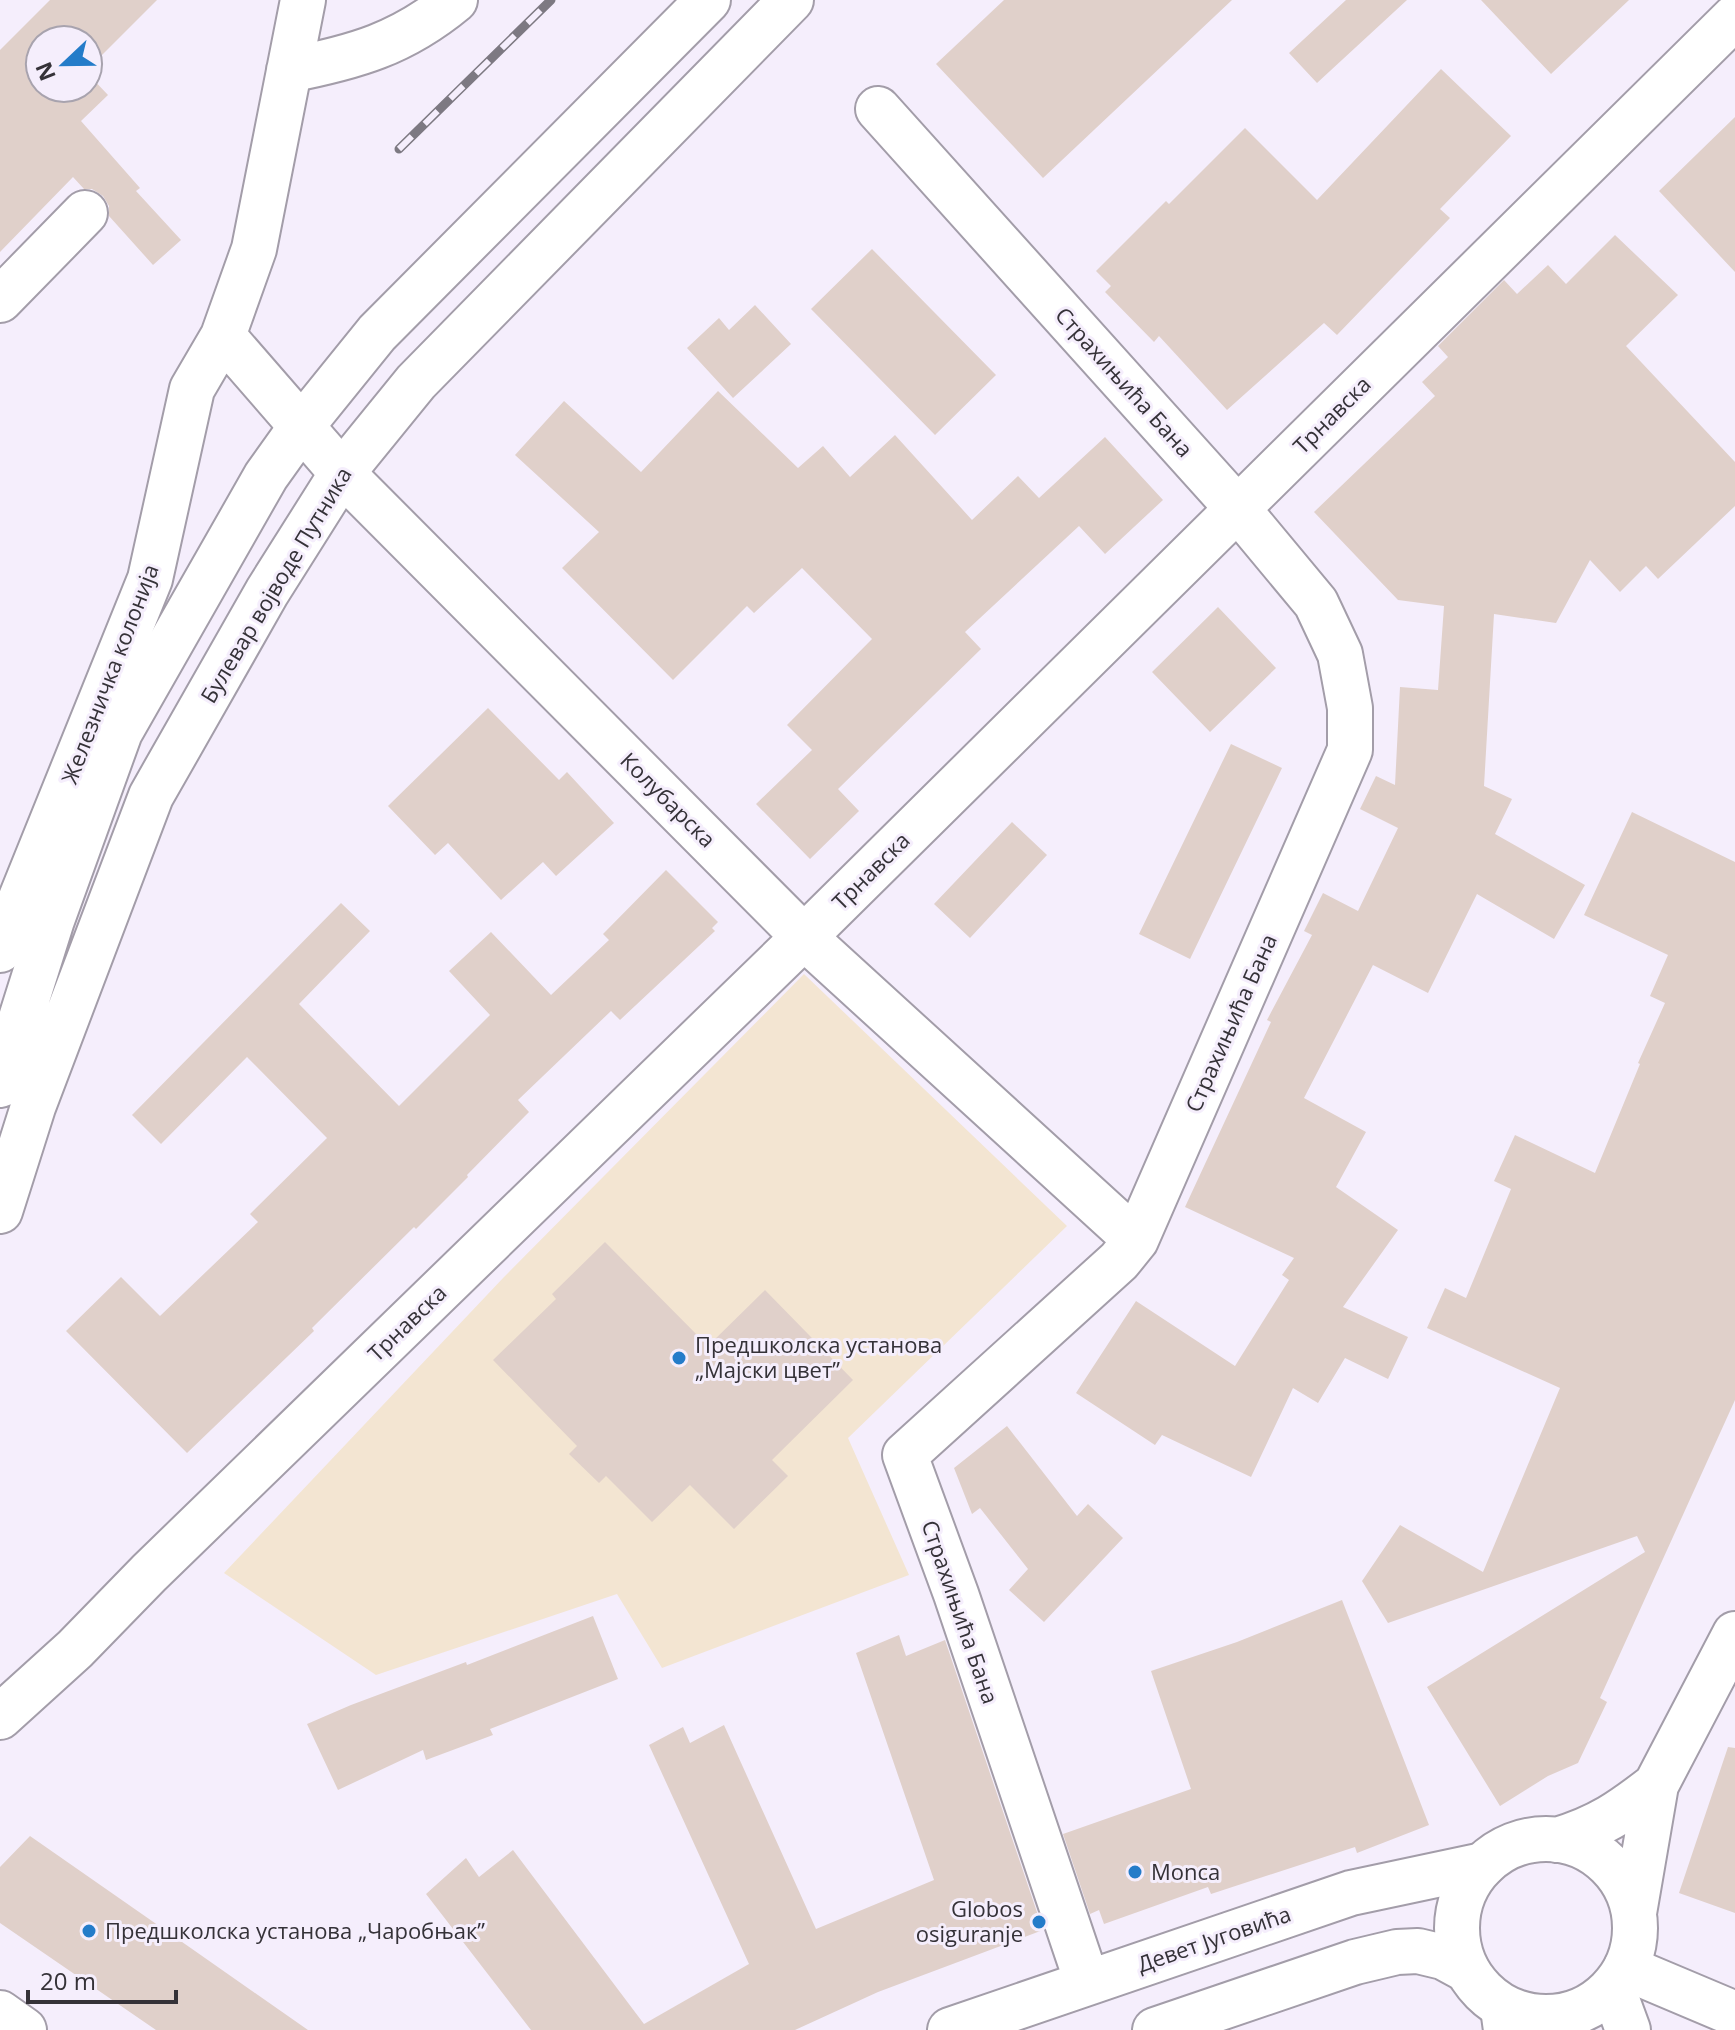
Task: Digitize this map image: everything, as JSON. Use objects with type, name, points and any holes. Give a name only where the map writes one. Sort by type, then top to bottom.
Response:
[{"type":"street","name":"Железничка колонија","points":[[0,950],[150,579],[192,389],[223,336],[254,249],[303,0]]},
{"type":"street","points":[[289,70],[338,60],[385,44],[427,23],[455,0]]},
{"type":"street","points":[[0,1085],[52,920],[120,732],[266,476],[377,333],[708,0]]},
{"type":"street","name":"Булевар војводе Путника","points":[[0,1211],[33,1107],[151,796],[267,592],[342,473],[416,382],[791,0]]},
{"type":"street","name":"Трнавска","points":[[0,1717],[75,1649],[160,1562],[804,937],[1735,17]]},
{"type":"street","name":"Страхињића Бана","points":[[878,109],[1237,508],[1316,603],[1340,654],[1350,708],[1350,750],[1136,1240],[1119,1261],[905,1455],[956,1594],[1087,1982]]},
{"type":"street","points":[[0,300],[85,213]]},
{"type":"street","name":"Колубарска","points":[[223,336],[342,473],[804,937],[1136,1240]]},
{"type":"street","points":[[1634,1913],[1624,1886],[1607,1864],[1584,1847],[1557,1840],[1536,1840],[1517,1844],[1483,1865],[1466,1888],[1457,1915],[1458,1943],[1467,1970],[1504,2019],[1561,2017],[1589,2007],[1619,1978],[1634,1941],[1634,1913],[1656,1785],[1735,1634]]},
{"type":"street","points":[[1557,1840],[1618,1815],[1656,1785]]},
{"type":"street","name":"Девет Југовића","points":[[950,2030],[1351,1893],[1483,1865]]},
{"type":"street","points":[[1155,2030],[1355,1962],[1397,1952],[1418,1951],[1443,1957],[1467,1970]]},
{"type":"street","points":[[1619,1978],[1735,2014]]},
{"type":"street","points":[[1619,1978],[1628,2030]]},
{"type":"street","points":[[0,2013],[24,2030]]},
{"type":"shaded area","name":"Предшколска установа „Мајски цвет”","points":[[804,974],[1067,1226],[848,1438],[909,1575],[662,1668],[617,1594],[376,1675],[224,1573],[504,1277]]},
{"type":"building","points":[[50,0],[157,0],[104,53],[104,24],[26,24]]},
{"type":"building","points":[[1004,0],[1232,0],[1043,178],[936,64]]},
{"type":"building","points":[[1346,0],[1407,0],[1317,83],[1289,53]]},
{"type":"building","points":[[1481,0],[1629,0],[1551,74]]},
{"type":"building","points":[[24,26],[24,104],[99,104],[81,121],[140,188],[136,191],[181,240],[153,265],[109,216],[109,206],[103,196],[92,189],[84,189],[73,177],[0,252],[0,50]]},
{"type":"building","points":[[1441,69],[1511,136],[1440,209],[1450,218],[1337,335],[1324,323],[1227,410],[1159,336],[1154,342],[1105,292],[1111,286],[1096,271],[1245,128],[1317,200]]},
{"type":"building","points":[[1735,117],[1735,272],[1659,191]]},
{"type":"building","points":[[1615,235],[1678,295],[1626,346],[1735,462],[1735,506],[1658,579],[1646,566],[1620,592],[1590,560],[1556,623],[1494,614],[1484,786],[1512,799],[1495,834],[1585,885],[1554,939],[1477,894],[1428,993],[1373,965],[1304,1098],[1366,1132],[1336,1187],[1398,1230],[1343,1307],[1408,1337],[1388,1379],[1345,1358],[1318,1403],[1293,1388],[1251,1477],[1162,1435],[1155,1445],[1076,1393],[1136,1301],[1235,1366],[1289,1280],[1282,1275],[1294,1258],[1185,1207],[1271,1022],[1267,1020],[1312,935],[1304,931],[1323,893],[1358,911],[1398,828],[1360,809],[1376,776],[1395,785],[1400,687],[1438,690],[1444,606],[1398,600],[1314,512],[1435,396],[1422,382],[1448,357],[1438,346],[1504,280],[1517,294],[1548,265],[1566,284]]},
{"type":"building","points":[[872,249],[996,375],[935,435],[811,309]]},
{"type":"building","points":[[755,305],[791,344],[733,398],[687,348],[719,318],[729,330]]},
{"type":"building","points":[[718,391],[798,468],[823,446],[850,477],[895,435],[972,520],[1018,476],[1039,498],[1105,437],[1163,500],[1105,554],[1079,526],[965,632],[981,649],[838,789],[859,811],[810,859],[756,804],[812,750],[787,725],[872,639],[802,568],[754,613],[747,606],[673,680],[562,568],[599,532],[515,455],[564,401],[641,472]]},
{"type":"building","points":[[1218,607],[1276,668],[1210,732],[1152,672]]},
{"type":"building","points":[[488,708],[559,780],[567,772],[614,823],[556,876],[543,862],[501,900],[448,843],[435,855],[388,806]]},
{"type":"building","points":[[1231,744],[1282,768],[1190,959],[1139,934]]},
{"type":"building","points":[[1632,812],[1735,862],[1735,1400],[1600,1698],[1607,1702],[1578,1763],[1548,1776],[1500,1806],[1427,1687],[1645,1552],[1637,1536],[1388,1623],[1362,1581],[1400,1525],[1483,1572],[1560,1388],[1427,1328],[1445,1288],[1466,1298],[1511,1189],[1494,1181],[1515,1135],[1595,1173],[1665,1003],[1650,996],[1668,955],[1584,915]]},
{"type":"building","points":[[1012,822],[1047,855],[970,938],[934,904]]},
{"type":"building","points":[[666,870],[718,922],[712,928],[715,931],[620,1020],[611,1011],[518,1100],[529,1112],[416,1229],[414,1227],[312,1328],[314,1331],[187,1453],[66,1331],[121,1277],[160,1316],[258,1222],[250,1214],[327,1138],[247,1057],[161,1144],[132,1115],[341,903],[370,931],[299,1004],[399,1106],[490,1015],[449,971],[491,932],[551,995],[609,940],[603,934]]},
{"type":"building","points":[[605,1242],[708,1346],[765,1290],[853,1380],[772,1460],[788,1476],[734,1529],[690,1485],[652,1522],[606,1476],[599,1483],[569,1454],[577,1446],[493,1360],[556,1299],[552,1294]]},
{"type":"building","points":[[1007,1426],[1077,1516],[1088,1504],[1123,1538],[1044,1622],[1009,1590],[1028,1569],[980,1508],[972,1514],[954,1468]]},
{"type":"building","points":[[1342,1600],[1429,1825],[1357,1853],[1355,1847],[1211,1894],[1208,1887],[1104,1924],[1099,1910],[1090,1914],[1063,1834],[1191,1789],[1151,1671],[1237,1642]]},
{"type":"building","points":[[593,1616],[618,1679],[490,1729],[493,1735],[426,1760],[423,1750],[338,1790],[307,1724]]},
{"type":"building","points":[[899,1635],[906,1656],[945,1640],[1043,1930],[878,1992],[795,2030],[531,2030],[426,1894],[466,1858],[479,1877],[513,1850],[644,2024],[749,1964],[649,1745],[683,1727],[690,1743],[724,1725],[816,1929],[934,1880],[856,1653]]},
{"type":"building","points":[[1728,1747],[1735,1748],[1735,1913],[1679,1893]]},
{"type":"building","name":"Предшколска установа „Чаробњак”","points":[[30,1836],[308,2030],[156,2030],[0,1923],[0,1867]]},
{"type":"railway","points":[[399,149],[551,0]]},
{"type":"place","name":"Предшколска установа „Мајски цвет”","points":[[679,1358]]},
{"type":"place","name":"Monca","points":[[1135,1872]]},
{"type":"place","name":"Globos osiguranje","points":[[1039,1922]]},
{"type":"place","name":"Предшколска установа „Чаробњак”","points":[[89,1931]]}]
